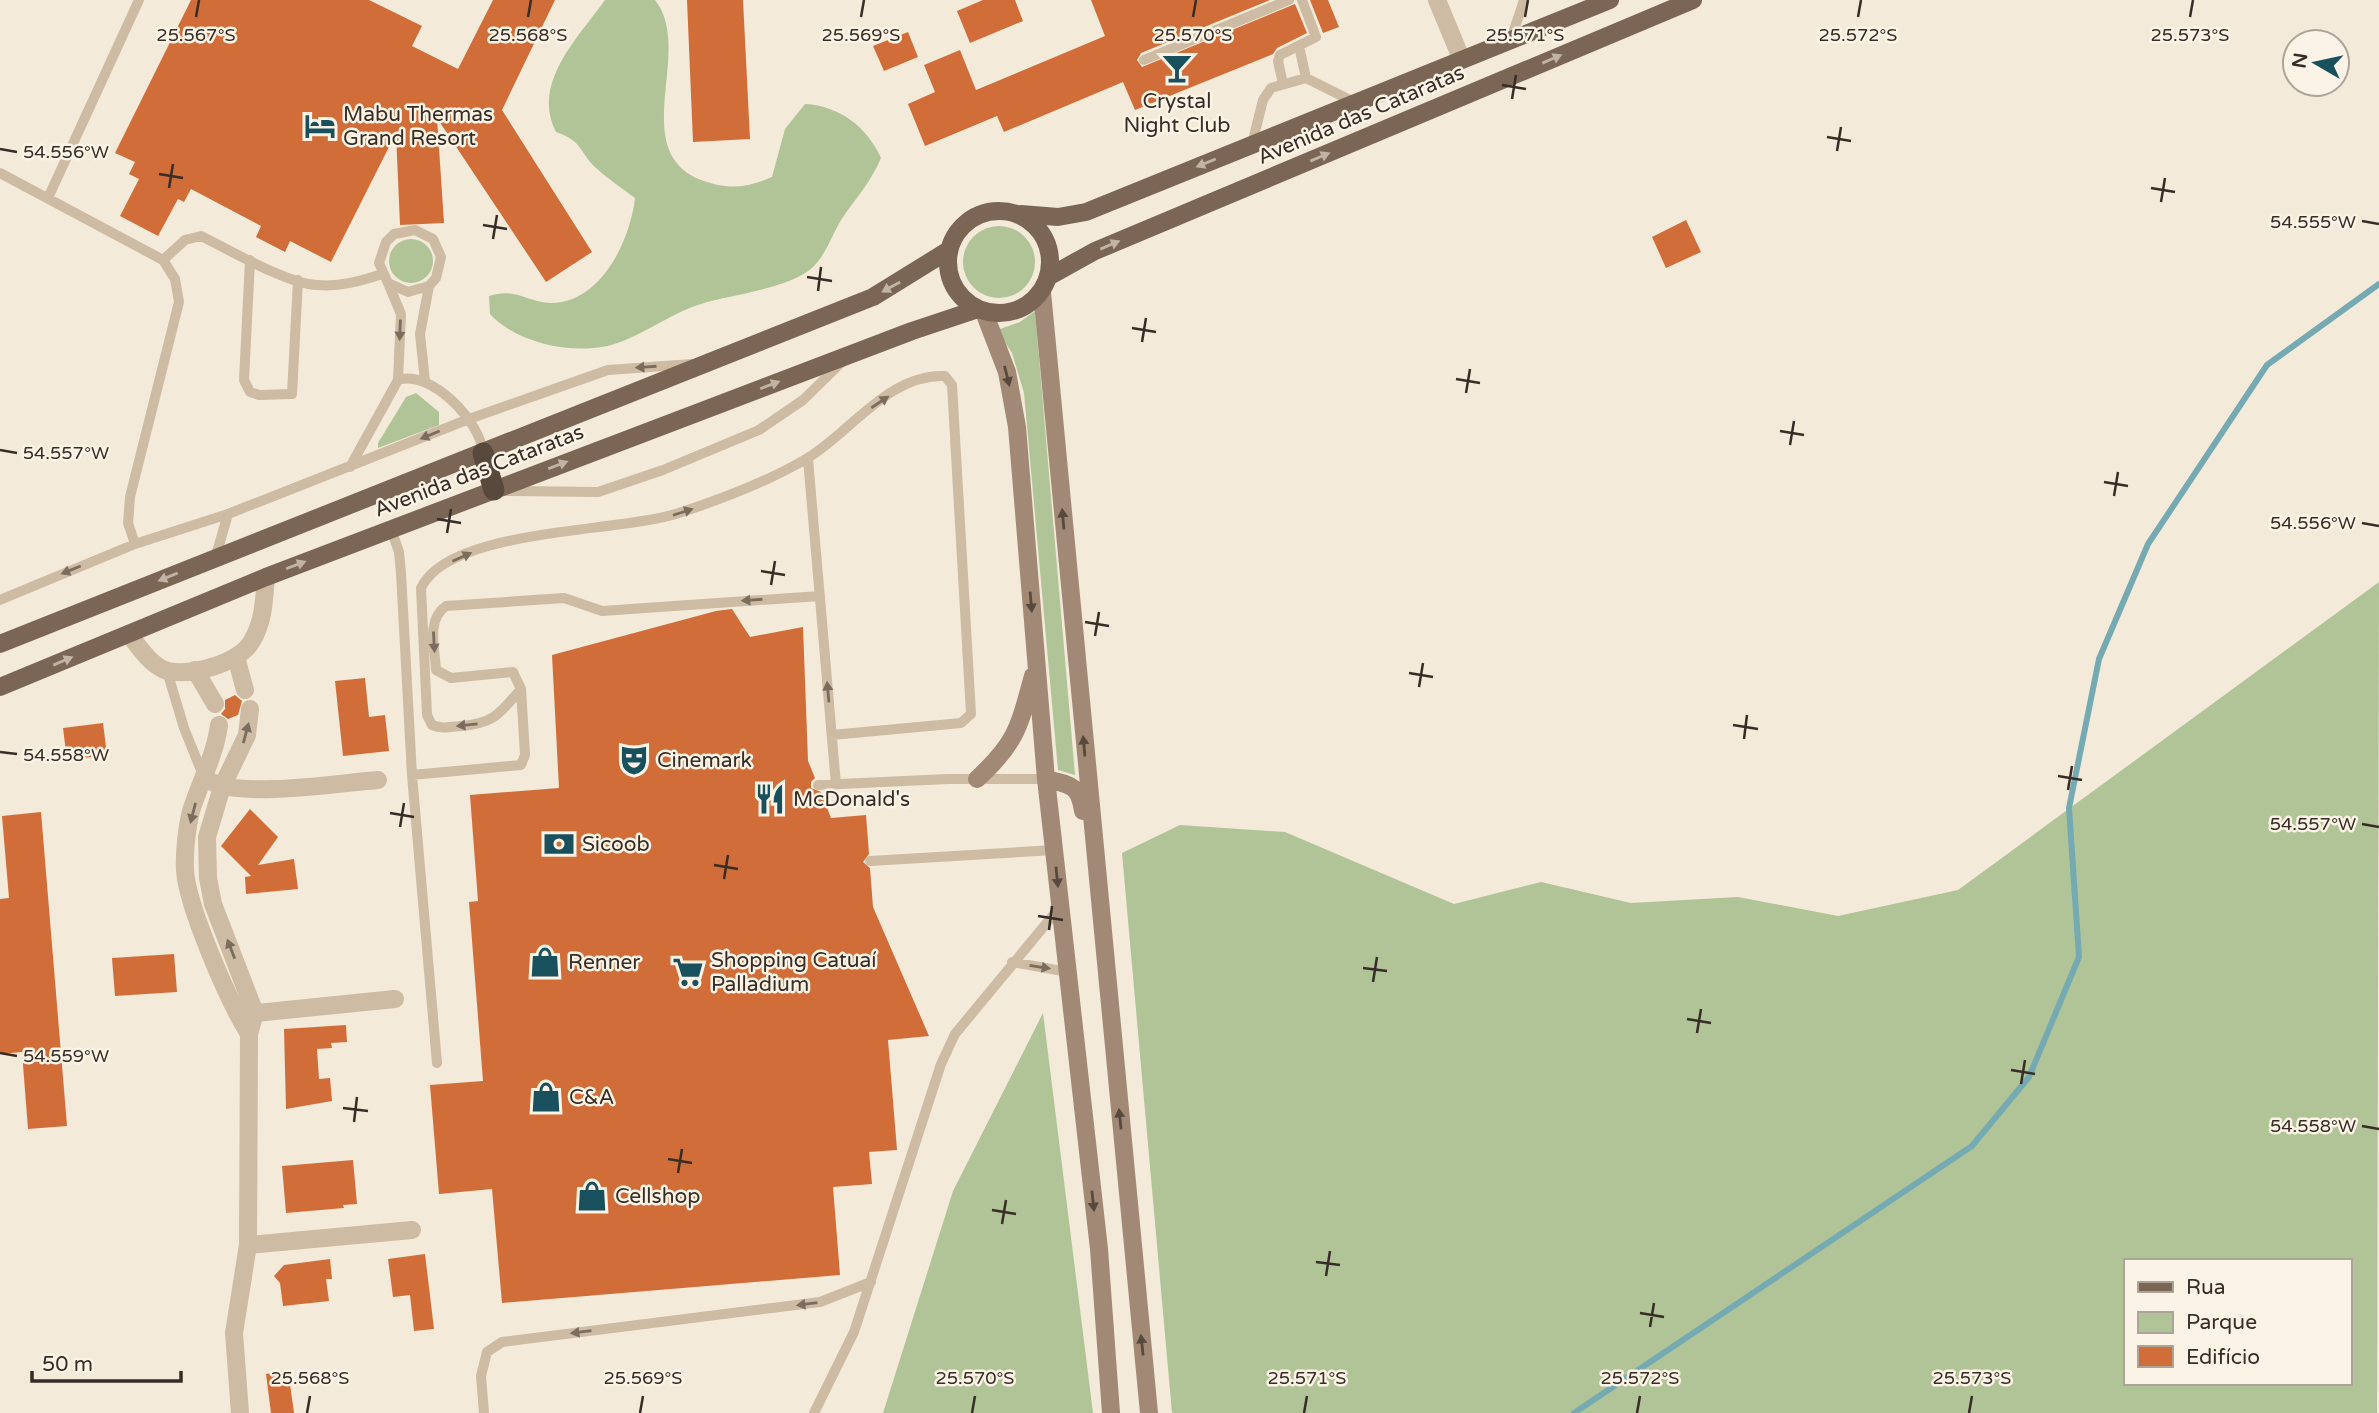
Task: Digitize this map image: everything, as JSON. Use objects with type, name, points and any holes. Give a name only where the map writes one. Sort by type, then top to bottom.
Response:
[{"type":"highway","points":[[483,453],[494,490]]},
{"type":"main road","name":"Avenida das Cataratas","points":[[1046,284],[1095,251],[1693,0]]},
{"type":"main road","name":"Avenida das Cataratas","points":[[1021,214],[1058,217],[1086,212],[1603,1]]},
{"type":"main road","points":[[995,210],[1021,214],[1041,230],[1047,242],[1046,284],[1022,309],[997,314],[981,311],[954,288],[949,276],[949,250],[961,227],[971,218],[995,210]]},
{"type":"main road","name":"Avenida das Cataratas","points":[[0,644],[873,297],[949,250]]},
{"type":"main road","name":"Avenida das Cataratas","points":[[0,687],[266,577],[391,529],[848,355],[981,311]]},
{"type":"street","points":[[1437,0],[1461,58]]},
{"type":"street","points":[[1046,284],[1100,908],[1149,1413]]},
{"type":"street","points":[[981,311],[1007,372],[1017,427],[1046,779],[1099,1249],[1111,1413]]},
{"type":"street","points":[[129,634],[142,652],[167,671],[195,670],[236,657],[252,642],[263,613],[266,577]]},
{"type":"street","points":[[236,657],[245,690]]},
{"type":"street","points":[[977,779],[1004,753],[1017,733],[1036,662]]},
{"type":"street","points":[[195,670],[215,704]]},
{"type":"street","points":[[240,1413],[234,1333],[248,1245],[249,1034],[246,1014],[213,904],[208,878],[207,837],[222,787],[247,735],[250,709]]},
{"type":"street","points":[[219,725],[217,744],[191,813],[185,870],[195,911],[246,1014]]},
{"type":"street","points":[[205,778],[222,787],[245,789],[379,780]]},
{"type":"street","points":[[1046,779],[1071,785],[1080,794],[1100,908]]},
{"type":"street","points":[[246,1014],[395,999]]},
{"type":"street","points":[[248,1245],[412,1230]]},
{"type":"lane","points":[[48,198],[139,0]]},
{"type":"lane","points":[[1144,60],[1289,0]]},
{"type":"lane","points":[[1283,84],[1278,58],[1316,37],[1302,0]]},
{"type":"lane","points":[[1511,39],[1524,0]]},
{"type":"lane","points":[[1299,46],[1306,78]]},
{"type":"lane","points":[[1252,144],[1264,100],[1271,88],[1306,78],[1354,102]]},
{"type":"lane","points":[[0,173],[163,260],[175,279],[179,302],[130,497],[128,523],[135,544]]},
{"type":"lane","points":[[350,467],[398,380],[401,314],[379,263],[386,242],[394,234],[415,230],[433,239],[441,257],[436,278],[429,286],[420,334],[425,381]]},
{"type":"lane","points":[[163,260],[185,240],[201,236],[250,260],[316,285],[385,278],[408,292],[429,286]]},
{"type":"lane","points":[[250,260],[244,380],[250,391],[259,395],[292,394],[298,280]]},
{"type":"lane","points":[[494,490],[517,493],[598,492],[663,470],[759,430],[803,400],[848,355]]},
{"type":"lane","points":[[0,600],[135,544],[228,514],[469,419],[608,370],[714,362]]},
{"type":"lane","points":[[521,689],[498,716],[485,724],[441,728],[432,725],[427,715],[421,588],[427,575],[458,558],[506,539],[651,522],[747,488],[808,458],[851,422],[896,391],[930,375],[945,376],[952,385],[971,714],[961,723],[832,735]]},
{"type":"lane","points":[[398,380],[410,376],[425,381],[469,419],[482,443],[483,453]]},
{"type":"lane","points":[[808,458],[836,785]]},
{"type":"lane","points":[[215,559],[228,514]]},
{"type":"lane","points":[[391,529],[399,552],[401,573],[412,775],[437,1063]]},
{"type":"lane","points":[[412,775],[521,765],[525,755],[521,689],[513,672],[451,678],[436,670],[433,624],[437,612],[446,606],[564,598],[602,611],[820,596]]},
{"type":"lane","points":[[167,671],[180,717],[205,778]]},
{"type":"lane","points":[[818,785],[1046,779]]},
{"type":"lane","points":[[870,861],[1054,850]]},
{"type":"lane","points":[[814,1413],[854,1332],[941,1064],[956,1034],[1012,962],[1060,907]]},
{"type":"lane","points":[[1012,962],[1068,972]]},
{"type":"lane","points":[[484,1413],[481,1376],[486,1352],[502,1342],[820,1302],[871,1282]]},
{"type":"green space","points":[[605,0],[655,0],[665,21],[669,45],[664,123],[668,146],[679,166],[701,180],[737,186],[754,184],[772,177],[785,129],[805,104],[830,109],[851,120],[868,137],[881,158],[868,183],[841,220],[822,256],[804,274],[778,285],[693,306],[643,332],[607,346],[552,346],[517,334],[502,325],[490,314],[489,296],[506,293],[551,303],[569,300],[585,293],[610,267],[627,233],[635,198],[596,168],[572,139],[556,132],[550,114],[549,96],[561,62]]},
{"type":"green space","points":[[999,226],[1013,229],[1025,236],[1032,248],[1035,262],[1032,276],[1025,288],[1013,295],[999,298],[985,295],[973,288],[966,276],[963,262],[966,248],[973,236],[985,229]]},
{"type":"green space","points":[[411,239],[427,245],[433,261],[427,277],[411,283],[395,277],[389,261],[395,245]]},
{"type":"green space","points":[[1035,311],[1075,775],[1058,770],[1024,393],[1012,353],[997,330],[1020,322]]},
{"type":"green space","points":[[416,393],[439,412],[439,425],[378,448],[378,443],[406,397]]},
{"type":"green space","points":[[2379,582],[2377,1413],[1172,1413],[1122,853],[1180,825],[1285,832],[1454,904],[1541,882],[1631,903],[1738,897],[1838,916],[1958,890]]},
{"type":"green space","points":[[1043,1013],[1093,1413],[883,1413],[953,1191]]},
{"type":"building","name":"Mabu Thermas Grand Resort","points":[[191,0],[369,0],[422,26],[412,46],[458,69],[493,0],[555,0],[502,110],[592,252],[546,282],[437,118],[444,223],[400,225],[396,133],[331,262],[290,241],[285,252],[256,237],[261,226],[191,189],[184,202],[178,199],[158,236],[120,216],[139,179],[129,174],[135,162],[115,153]]},
{"type":"building","points":[[687,0],[743,0],[750,139],[693,142]]},
{"type":"building","points":[[983,0],[1015,0],[1023,21],[970,43],[957,11]]},
{"type":"building","points":[[1091,0],[1270,0],[1141,53],[1137,60],[1142,67],[1295,4],[1307,33],[1277,48],[1273,54],[1135,110],[1123,82],[1004,132],[997,116],[925,146],[908,104],[935,92],[924,65],[960,50],[976,90],[1105,36]]},
{"type":"building","points":[[1310,0],[1328,0],[1339,27],[1323,33]]},
{"type":"building","points":[[908,32],[918,57],[884,71],[873,46]]},
{"type":"building","points":[[1686,220],[1701,252],[1666,268],[1652,237]]},
{"type":"building","name":"Shopping Catuaí Palladium","points":[[732,609],[750,637],[803,627],[808,761],[815,778],[811,782],[811,788],[821,792],[831,818],[866,815],[869,854],[863,862],[870,868],[873,907],[929,1036],[888,1040],[897,1150],[869,1152],[872,1184],[833,1187],[840,1275],[502,1303],[492,1189],[439,1194],[430,1085],[483,1081],[469,902],[478,901],[470,795],[559,788],[552,655]]},
{"type":"building","points":[[365,678],[369,717],[385,715],[389,751],[343,756],[335,681]]},
{"type":"building","points":[[235,695],[242,701],[238,715],[228,719],[221,714],[225,709],[225,700]]},
{"type":"building","points":[[103,723],[107,755],[67,760],[63,728]]},
{"type":"building","points":[[250,809],[278,837],[258,865],[294,859],[298,889],[246,894],[245,877],[251,876],[221,846]]},
{"type":"building","points":[[41,812],[67,1126],[28,1129],[22,1052],[0,1054],[0,899],[9,898],[2,816]]},
{"type":"building","points":[[174,954],[177,992],[115,996],[112,958]]},
{"type":"building","points":[[346,1025],[347,1042],[331,1043],[332,1048],[317,1049],[319,1079],[330,1078],[332,1101],[286,1109],[284,1029]]},
{"type":"building","points":[[353,1160],[357,1204],[343,1205],[344,1208],[286,1213],[282,1166]]},
{"type":"building","points":[[425,1254],[434,1329],[414,1331],[410,1295],[393,1297],[388,1259]]},
{"type":"building","points":[[330,1259],[332,1279],[326,1279],[329,1301],[283,1306],[280,1283],[274,1276],[284,1265]]},
{"type":"building","points":[[288,1370],[294,1413],[271,1413],[266,1374]]},
{"type":"waterway","points":[[1574,1413],[1972,1146],[2029,1077],[2079,957],[2069,808],[2099,659],[2148,544],[2267,365],[2379,284]]},
{"type":"place","name":"Crystal Night Club","points":[[1177,68]]},
{"type":"place","name":"Mabu Thermas Grand Resort","points":[[320,126]]},
{"type":"place","name":"Cinemark","points":[[634,760]]},
{"type":"place","name":"McDonald's","points":[[770,799]]},
{"type":"place","name":"Sicoob","points":[[559,844]]},
{"type":"place","name":"Renner","points":[[545,962]]},
{"type":"place","name":"Shopping Catuaí Palladium","points":[[688,972]]},
{"type":"place","name":"C&A","points":[[546,1097]]},
{"type":"place","name":"Cellshop","points":[[592,1196]]}]
